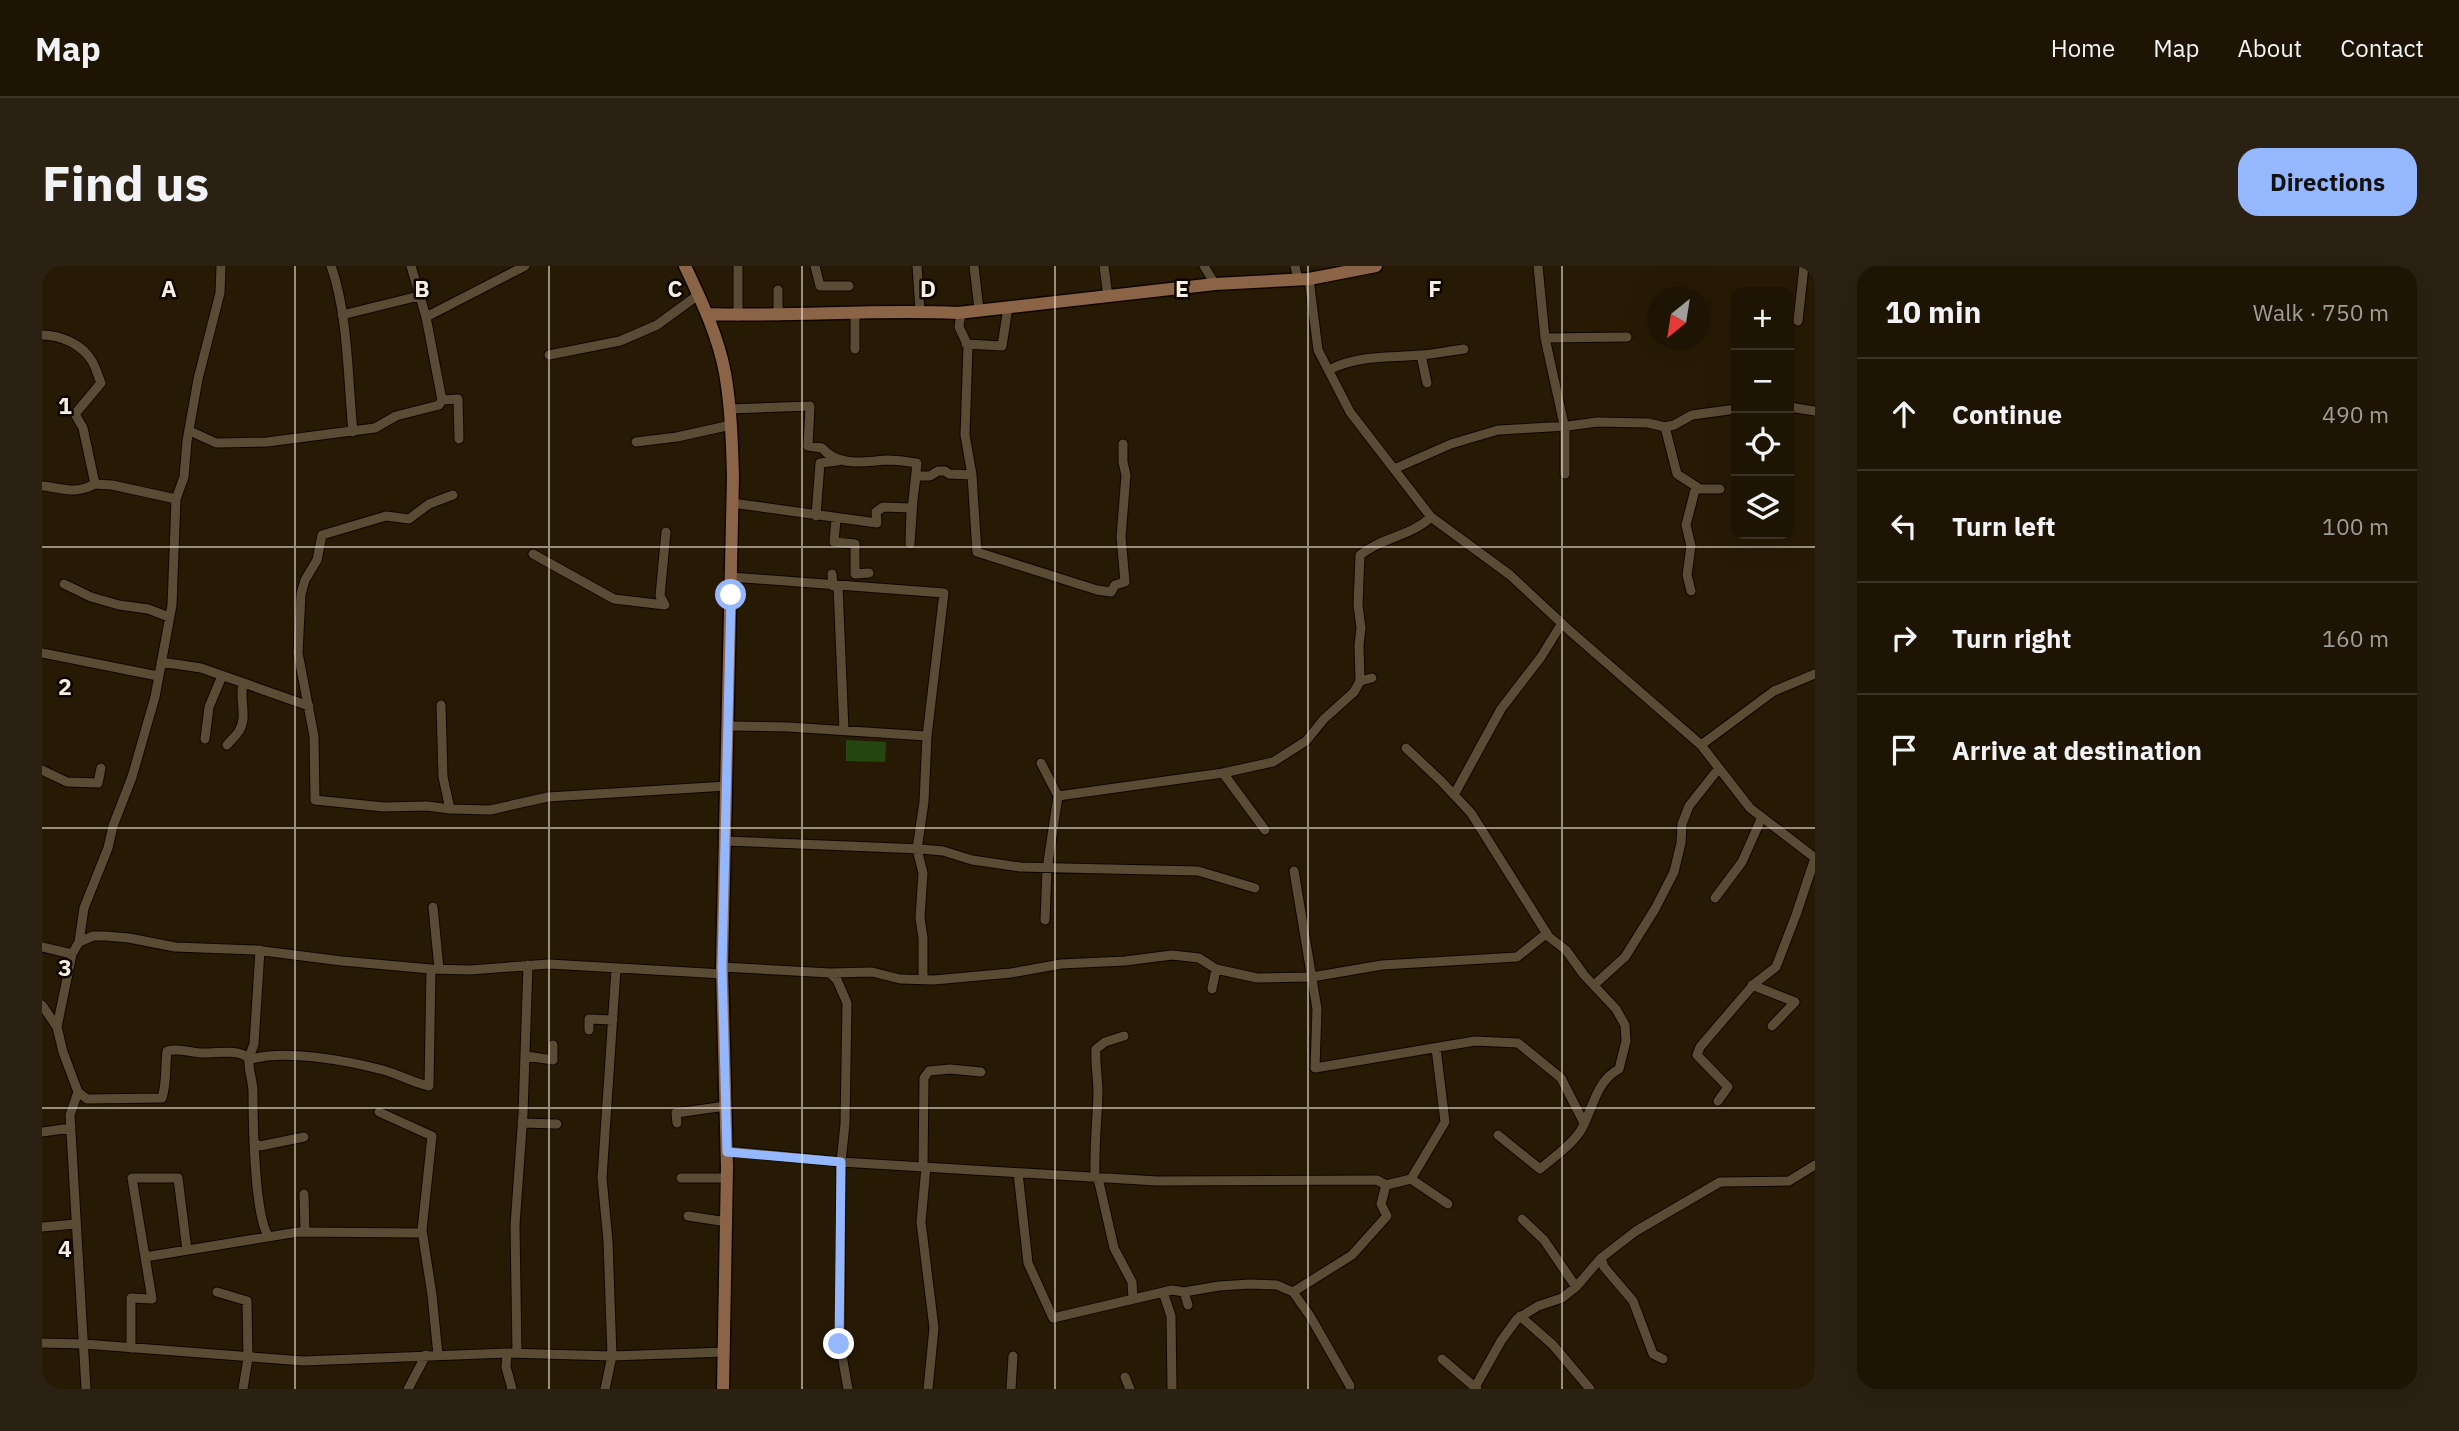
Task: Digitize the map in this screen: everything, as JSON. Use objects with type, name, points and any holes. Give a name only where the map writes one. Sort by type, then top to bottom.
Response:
[{"type":"main road","points":[[685,266],[708,314],[724,371],[731,425],[731,577],[723,970],[727,1152],[723,1389]]},
{"type":"main road","points":[[708,314],[778,316],[920,311],[958,313],[1215,284],[1303,280],[1376,266]]},
{"type":"street","points":[[57,1027],[72,954],[79,942],[82,915],[132,777],[155,696],[172,605],[176,499],[184,477],[187,440],[198,379],[220,293],[221,266]]},
{"type":"street","points":[[331,266],[342,314],[353,432]]},
{"type":"street","points":[[190,431],[216,443],[267,442],[376,428],[396,416],[439,405],[442,400],[426,317],[411,266]]},
{"type":"street","points":[[426,317],[525,266]]},
{"type":"street","points":[[738,266],[738,316]]},
{"type":"street","points":[[815,266],[820,286],[849,286]]},
{"type":"street","points":[[917,266],[920,311]]},
{"type":"street","points":[[975,266],[979,310]]},
{"type":"street","points":[[1104,266],[1108,297]]},
{"type":"street","points":[[1204,266],[1215,284]]},
{"type":"street","points":[[1296,266],[1303,280],[1318,350],[1350,412],[1431,517],[1510,575],[1701,745],[1750,808],[1815,858],[1797,915],[1776,967],[1752,985],[1700,1047],[1697,1055],[1728,1087],[1718,1101]]},
{"type":"street","points":[[1538,266],[1545,338],[1563,426],[1564,474]]},
{"type":"street","points":[[1798,321],[1804,266]]},
{"type":"street","points":[[778,290],[778,316]]},
{"type":"street","points":[[549,355],[621,341],[657,324],[698,295]]},
{"type":"street","points":[[342,314],[419,296]]},
{"type":"street","points":[[967,344],[1002,346],[1008,307]]},
{"type":"street","points":[[961,312],[959,327],[967,344],[965,435],[972,475],[978,552],[1097,590],[1111,592],[1115,585],[1125,582],[1121,537],[1126,475],[1123,462],[1124,444]]},
{"type":"street","points":[[855,313],[855,349]]},
{"type":"street","points":[[42,335],[57,335],[79,349],[92,362],[101,383],[75,414],[83,428],[95,484]]},
{"type":"street","points":[[1545,338],[1627,337]]},
{"type":"street","points":[[1329,370],[1342,364],[1374,358],[1464,349]]},
{"type":"street","points":[[1421,355],[1427,383]]},
{"type":"street","points":[[442,400],[458,399],[459,439]]},
{"type":"street","points":[[729,410],[810,406],[808,446],[822,448],[828,455],[842,461]]},
{"type":"street","points":[[1794,408],[1815,411]]},
{"type":"street","points":[[1394,469],[1451,444],[1498,430],[1597,422],[1648,423],[1665,427],[1692,415],[1731,410]]},
{"type":"street","points":[[636,442],[677,437],[731,425]]},
{"type":"street","points":[[1665,427],[1677,474],[1707,490],[1720,489]]},
{"type":"street","points":[[732,503],[816,516],[836,519],[877,523],[876,512],[883,507],[911,508],[910,544],[917,463],[891,460],[820,463],[816,516]]},
{"type":"street","points":[[914,488],[916,476],[930,476],[938,471],[972,475]]},
{"type":"street","points":[[42,486],[82,491],[95,484],[112,485],[176,499]]},
{"type":"street","points":[[1691,591],[1686,575],[1691,546],[1686,525],[1696,486]]},
{"type":"street","points":[[453,495],[429,504],[409,519],[386,516],[322,535],[317,560],[305,580],[300,604],[298,653],[314,736],[314,800],[384,807],[427,806],[490,810],[548,797],[727,786]]},
{"type":"street","points":[[1058,796],[1223,773],[1273,762],[1306,741],[1324,719],[1354,692],[1360,681],[1360,555],[1370,547],[1421,527],[1431,517]]},
{"type":"street","points":[[836,519],[834,542],[855,544],[855,574],[869,573]]},
{"type":"street","points":[[533,554],[614,599],[665,605],[660,596],[666,532]]},
{"type":"street","points":[[832,574],[836,586],[844,731]]},
{"type":"street","points":[[731,577],[944,593],[917,849],[923,873],[920,918],[923,979]]},
{"type":"street","points":[[64,584],[91,597],[148,609],[169,617]]},
{"type":"street","points":[[1454,795],[1501,709],[1541,657],[1562,623]]},
{"type":"street","points":[[42,653],[158,676]]},
{"type":"street","points":[[161,662],[201,668],[309,706]]},
{"type":"street","points":[[1701,745],[1774,691],[1815,674]]},
{"type":"street","points":[[205,739],[209,707],[222,676]]},
{"type":"street","points":[[1360,681],[1372,678]]},
{"type":"street","points":[[227,745],[239,732],[243,721],[240,695],[243,684]]},
{"type":"street","points":[[441,705],[443,777],[450,809]]},
{"type":"street","points":[[728,726],[927,736]]},
{"type":"street","points":[[1406,748],[1471,813],[1547,933],[1566,950],[1616,1009],[1625,1025],[1626,1041],[1619,1069],[1609,1074],[1592,1103],[1580,1132],[1540,1169],[1498,1135]]},
{"type":"street","points":[[1041,763],[1058,796],[1047,869],[1045,920]]},
{"type":"street","points":[[42,770],[67,782],[89,784],[98,783],[101,768]]},
{"type":"street","points":[[1594,985],[1625,957],[1656,909],[1674,872],[1681,843],[1682,824],[1689,806],[1720,768]]},
{"type":"street","points":[[1223,773],[1265,830]]},
{"type":"street","points":[[1715,898],[1742,862],[1762,817]]},
{"type":"street","points":[[725,841],[917,849],[943,852],[972,860],[1047,869],[1198,871],[1255,888]]},
{"type":"street","points":[[1294,871],[1317,1009],[1315,1068],[1475,1041],[1518,1043],[1561,1078],[1584,1123]]},
{"type":"street","points":[[249,1059],[259,1056],[316,1058],[380,1069],[429,1086],[435,969],[433,907]]},
{"type":"street","points":[[79,942],[93,936],[105,936],[175,947],[260,950],[435,969],[470,970],[549,964],[615,969],[830,974],[872,972],[900,979],[975,977],[1061,964],[1172,956],[1199,958],[1216,969],[1257,978],[1312,977],[1382,965],[1517,957],[1547,933]]},
{"type":"street","points":[[42,947],[72,954]]},
{"type":"street","points":[[260,950],[254,1044],[249,1059],[253,1090],[251,1110],[255,1117],[254,1143],[263,1223],[269,1237]]},
{"type":"street","points":[[512,1389],[506,1367],[512,1353],[515,1225],[526,1056],[528,965]]},
{"type":"street","points":[[605,1389],[612,1356],[603,1178],[615,969]]},
{"type":"street","points":[[1212,989],[1216,969]]},
{"type":"street","points":[[830,974],[836,980],[847,1003],[845,1124],[841,1162],[839,1344],[848,1389]]},
{"type":"street","points":[[1752,985],[1795,1002],[1772,1026]]},
{"type":"street","points":[[42,1005],[57,1027],[78,1092],[87,1098],[162,1098],[167,1051],[174,1049],[205,1054],[222,1051],[244,1054],[249,1059]]},
{"type":"street","points":[[589,1030],[589,1018],[613,1020]]},
{"type":"street","points":[[1124,1037],[1105,1042],[1096,1049],[1098,1079],[1093,1141],[1096,1178],[1114,1248],[1132,1282],[1133,1299]]},
{"type":"street","points":[[526,1056],[553,1059],[554,1045]]},
{"type":"street","points":[[727,1152],[1096,1178],[1157,1181],[1377,1180],[1386,1185],[1411,1179],[1445,1122],[1436,1048]]},
{"type":"street","points":[[928,1389],[934,1328],[921,1222],[925,1167],[924,1078],[929,1071],[950,1069],[981,1072]]},
{"type":"street","points":[[78,1092],[70,1115],[86,1389]]},
{"type":"street","points":[[677,1123],[676,1113],[726,1106]]},
{"type":"street","points":[[379,1112],[432,1136],[422,1233],[438,1355]]},
{"type":"street","points":[[522,1123],[557,1124]]},
{"type":"street","points":[[42,1132],[71,1128]]},
{"type":"street","points":[[254,1143],[260,1146],[304,1137]]},
{"type":"street","points":[[1442,1359],[1475,1388],[1501,1341],[1520,1316],[1562,1297],[1576,1287],[1601,1258],[1636,1231],[1720,1182],[1788,1181],[1815,1165]]},
{"type":"street","points":[[1018,1173],[1028,1263],[1052,1318],[1172,1290],[1184,1292],[1219,1286],[1278,1285],[1293,1292],[1350,1386]]},
{"type":"street","points":[[131,1348],[131,1298],[152,1299],[132,1178],[178,1178],[187,1250]]},
{"type":"street","points":[[681,1178],[727,1178]]},
{"type":"street","points":[[1411,1179],[1448,1204]]},
{"type":"street","points":[[1293,1292],[1352,1255],[1373,1234],[1387,1216],[1381,1203],[1386,1185]]},
{"type":"street","points":[[304,1194],[305,1232]]},
{"type":"street","points":[[688,1216],[727,1222]]},
{"type":"street","points":[[1522,1219],[1544,1240],[1576,1287]]},
{"type":"street","points":[[42,1227],[76,1224]]},
{"type":"street","points":[[145,1257],[305,1232],[422,1233]]},
{"type":"street","points":[[1601,1258],[1604,1268],[1633,1301],[1653,1354],[1663,1359]]},
{"type":"street","points":[[217,1292],[247,1301],[248,1358],[243,1389]]},
{"type":"street","points":[[1163,1292],[1171,1316],[1172,1389]]},
{"type":"street","points":[[1184,1292],[1188,1305]]},
{"type":"street","points":[[1520,1316],[1553,1345],[1590,1389]]},
{"type":"street","points":[[42,1343],[303,1361],[512,1353],[612,1356],[725,1352]]},
{"type":"street","points":[[408,1389],[426,1355]]},
{"type":"street","points":[[1011,1389],[1013,1356]]},
{"type":"street","points":[[416,1376],[419,1389]]},
{"type":"street","points":[[1125,1377],[1130,1389]]},
{"type":"green space","points":[[846,740],[886,742],[885,762],[846,761]]},
{"type":"route","points":[[731,595],[722,967],[727,1152],[841,1162],[839,1344]]}]
